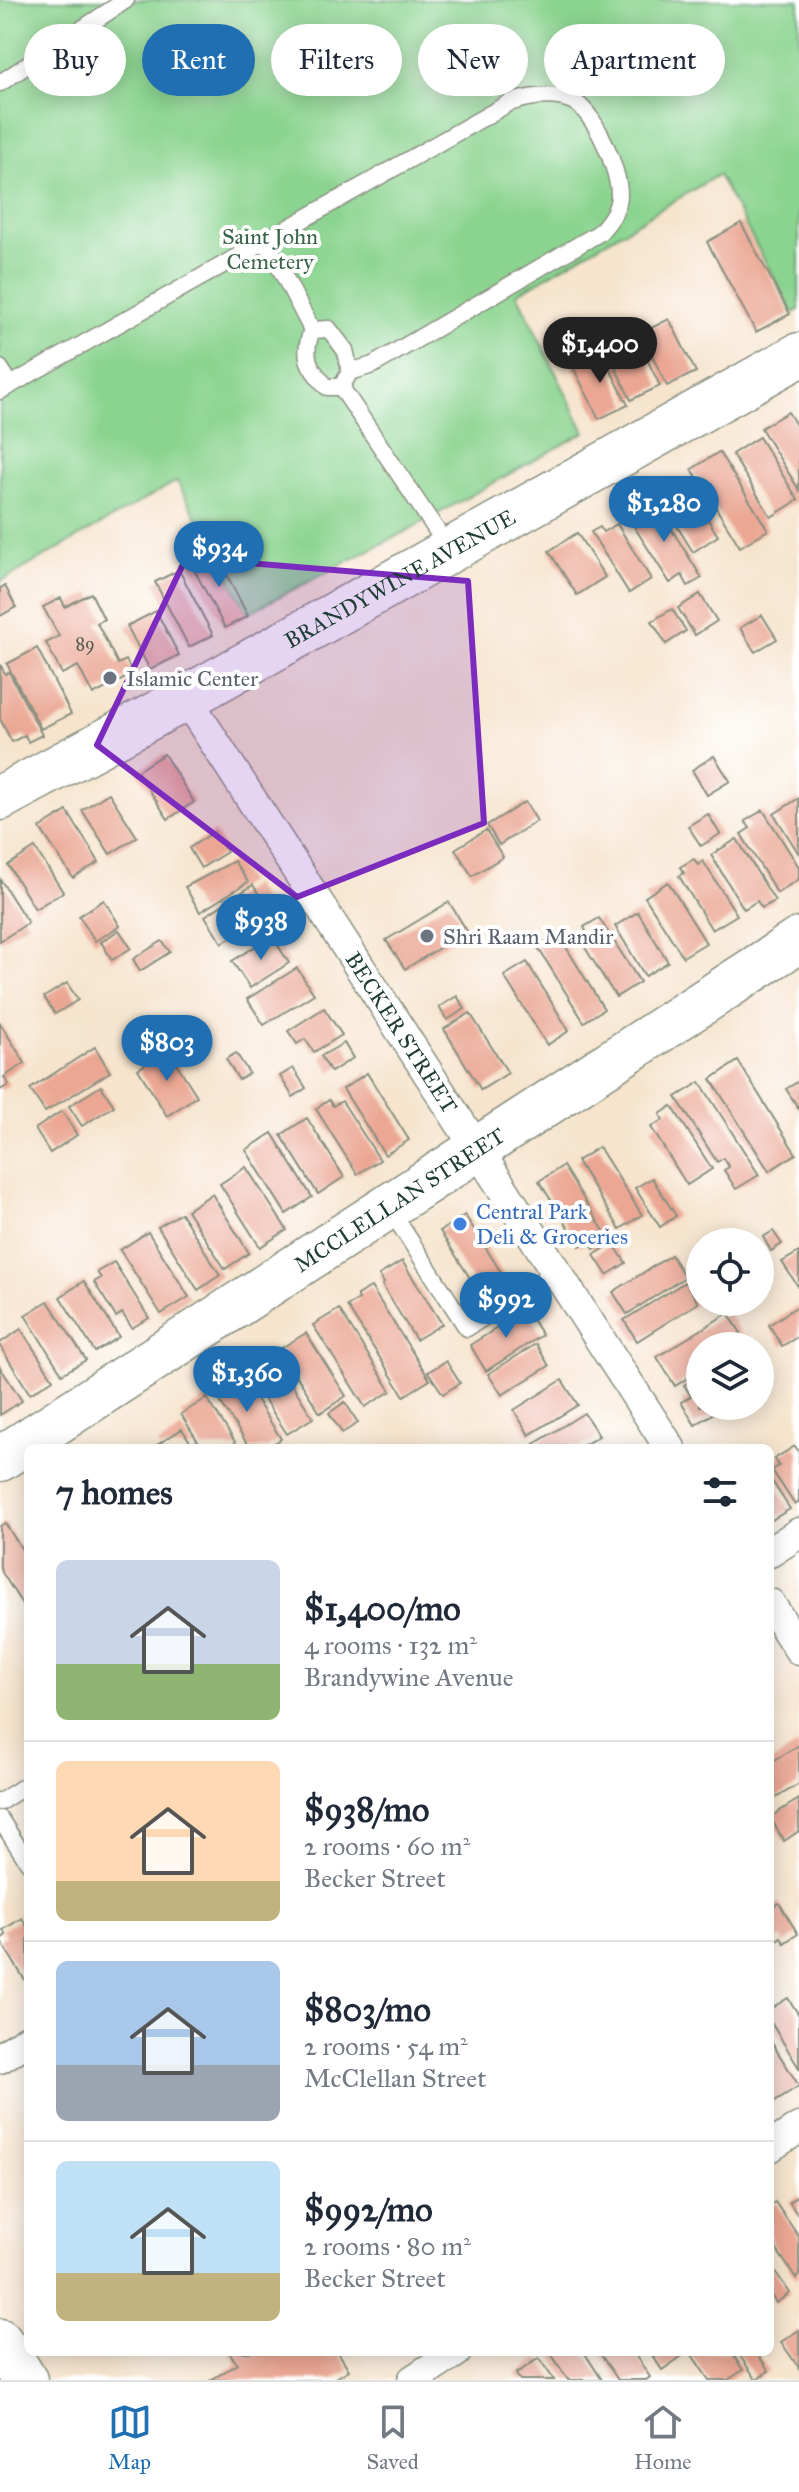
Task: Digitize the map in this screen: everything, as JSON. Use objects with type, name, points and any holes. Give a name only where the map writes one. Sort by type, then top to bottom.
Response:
[{"type":"street","name":"BRANDYWINE AVENUE","points":[[0,798],[186,698],[799,355]]},
{"type":"street","name":"BECKER STREET","points":[[186,698],[667,1444]]},
{"type":"street","name":"MCCLELLAN STREET","points":[[0,1459],[799,940]]},
{"type":"street","points":[[774,1549],[799,1533]]},
{"type":"street","points":[[774,1610],[799,1649]]},
{"type":"street","points":[[0,2058],[24,2043]]},
{"type":"street","points":[[774,2144],[799,2128]]},
{"type":"street","points":[[413,2380],[450,2356]]},
{"type":"lane","points":[[0,83],[121,1]]},
{"type":"lane","points":[[0,368],[5,388],[509,103],[529,97],[571,100],[587,111],[609,156],[619,196],[614,216],[599,233],[373,365],[327,387],[312,371],[306,346],[312,330],[266,241]]},
{"type":"lane","points":[[312,330],[329,329],[345,350],[346,380],[449,550]]},
{"type":"lane","points":[[388,1206],[467,1328],[556,1271]]},
{"type":"lane","points":[[0,1802],[24,1787]]},
{"type":"lane","points":[[0,1819],[24,1856]]},
{"type":"highlighted area","points":[[186,558],[468,581],[484,823],[297,897],[97,745]]},
{"type":"green space","name":"Saint John Cemetery","points":[[0,0],[799,0],[799,310],[793,313],[718,175],[517,294],[585,432],[410,529],[248,613],[177,481],[0,582]]},
{"type":"building","points":[[741,223],[790,314],[756,332],[707,242]]},
{"type":"building","points":[[669,319],[696,372],[667,386],[641,333]]},
{"type":"building","points":[[634,332],[660,386],[631,400],[605,346]]},
{"type":"building","points":[[601,351],[628,405],[599,419],[572,365]]},
{"type":"building","points":[[788,412],[799,430],[799,490],[761,428]]},
{"type":"building","points":[[759,437],[798,500],[771,517],[732,454]]},
{"type":"building","points":[[719,452],[768,530],[740,547],[692,469]]},
{"type":"building","points":[[686,484],[718,536],[693,552],[661,500]]},
{"type":"building","points":[[652,498],[702,578],[688,586],[682,575],[670,583],[630,520],[643,512],[639,505]]},
{"type":"building","points":[[617,524],[651,579],[629,593],[591,532],[600,527],[603,532]]},
{"type":"building","points":[[577,533],[605,577],[577,595],[549,551]]},
{"type":"building","points":[[214,550],[248,616],[225,628],[190,562]]},
{"type":"building","points":[[179,570],[213,635],[189,647],[155,582]]},
{"type":"building","points":[[5,586],[16,607],[0,616],[0,588]]},
{"type":"building","points":[[91,593],[104,619],[97,623],[118,664],[126,660],[133,674],[93,695],[78,666],[62,674],[46,643],[59,636],[43,607],[61,598],[65,607]]},
{"type":"building","points":[[700,594],[717,621],[695,635],[678,608]]},
{"type":"building","points":[[672,609],[686,631],[666,644],[652,621]]},
{"type":"building","points":[[156,611],[179,655],[150,670],[127,626]]},
{"type":"building","points":[[762,615],[777,639],[755,652],[740,628]]},
{"type":"building","points":[[37,648],[71,714],[41,729],[7,664]]},
{"type":"building","points":[[0,664],[5,674],[9,672],[42,735],[28,742],[25,735],[12,742],[0,719]]},
{"type":"building","points":[[164,754],[194,802],[168,819],[137,771]]},
{"type":"building","points":[[714,756],[730,781],[707,795],[692,770]]},
{"type":"building","points":[[109,793],[137,837],[110,854],[82,810]]},
{"type":"building","points":[[799,798],[799,854],[774,814]]},
{"type":"building","points":[[525,802],[537,821],[499,845],[487,825]]},
{"type":"building","points":[[763,810],[799,867],[799,879],[777,893],[741,834],[750,828],[745,821]]},
{"type":"building","points":[[67,811],[99,862],[73,878],[40,828]]},
{"type":"building","points":[[708,814],[720,834],[701,846],[688,826]]},
{"type":"building","points":[[486,830],[503,857],[472,876],[455,849]]},
{"type":"building","points":[[214,832],[227,852],[201,868],[189,848]]},
{"type":"building","points":[[737,839],[775,901],[762,908],[757,901],[744,909],[711,855]]},
{"type":"building","points":[[35,848],[63,892],[35,909],[8,865]]},
{"type":"building","points":[[694,859],[698,865],[703,861],[737,915],[712,930],[679,876],[684,873],[680,867]]},
{"type":"building","points":[[234,861],[248,882],[200,912],[185,887]]},
{"type":"building","points":[[0,879],[28,923],[0,941]]},
{"type":"building","points":[[668,882],[706,943],[683,957],[645,897]]},
{"type":"building","points":[[253,885],[271,913],[222,943],[205,916]]},
{"type":"building","points":[[104,900],[120,926],[95,941],[79,916]]},
{"type":"building","name":"Shri Raam Mandir","points":[[449,902],[467,931],[405,969],[386,940]]},
{"type":"building","points":[[638,912],[668,962],[645,976],[615,926]]},
{"type":"building","points":[[599,918],[640,982],[616,997],[579,938],[587,934],[584,927]]},
{"type":"building","points":[[119,930],[131,948],[112,960],[101,942]]},
{"type":"building","points":[[558,934],[604,1009],[584,1022],[537,946]]},
{"type":"building","points":[[272,936],[289,963],[250,988],[232,961]]},
{"type":"building","points":[[162,941],[170,952],[140,971],[133,959]]},
{"type":"building","points":[[527,962],[569,1031],[547,1045],[504,976]]},
{"type":"building","points":[[297,968],[314,994],[264,1025],[247,999]]},
{"type":"building","points":[[67,983],[78,1000],[55,1014],[44,997]]},
{"type":"building","points":[[457,996],[465,1009],[447,1020],[439,1007]]},
{"type":"building","points":[[324,1008],[342,1035],[314,1052],[305,1039],[297,1044],[288,1031]]},
{"type":"building","points":[[470,1013],[508,1073],[481,1090],[444,1029]]},
{"type":"building","points":[[0,1023],[25,1063],[4,1077],[9,1085],[0,1090]]},
{"type":"building","points":[[344,1043],[353,1058],[331,1072],[321,1056]]},
{"type":"building","points":[[95,1047],[110,1072],[45,1112],[30,1089]]},
{"type":"building","points":[[168,1050],[197,1096],[167,1116],[138,1069]]},
{"type":"building","points":[[236,1053],[249,1073],[239,1080],[226,1059]]},
{"type":"building","points":[[738,1061],[796,1154],[769,1171],[711,1079]]},
{"type":"building","points":[[293,1068],[306,1088],[293,1097],[280,1076]]},
{"type":"building","points":[[367,1073],[409,1140],[385,1155],[343,1089]]},
{"type":"building","points":[[799,1081],[799,1109],[786,1089]]},
{"type":"building","points":[[700,1082],[759,1175],[736,1189],[724,1170],[729,1167],[724,1158],[717,1162],[676,1097]]},
{"type":"building","points":[[101,1086],[114,1106],[82,1126],[69,1106]]},
{"type":"building","points":[[329,1100],[333,1106],[342,1101],[380,1160],[357,1174],[316,1109]]},
{"type":"building","points":[[672,1106],[712,1169],[687,1185],[651,1127],[663,1120],[660,1114]]},
{"type":"building","points":[[62,1111],[77,1135],[50,1153],[35,1129]]},
{"type":"building","points":[[307,1118],[344,1177],[318,1194],[281,1135]]},
{"type":"building","points":[[272,1133],[312,1197],[286,1214],[246,1150]]},
{"type":"building","points":[[599,1147],[642,1215],[620,1229],[577,1161]]},
{"type":"building","points":[[563,1166],[604,1231],[599,1234],[604,1242],[594,1249],[589,1240],[580,1246],[539,1181]]},
{"type":"building","points":[[246,1167],[287,1230],[260,1247],[220,1184]]},
{"type":"building","points":[[652,1178],[676,1216],[660,1227],[635,1188]]},
{"type":"building","points":[[212,1194],[249,1253],[225,1269],[187,1210]]},
{"type":"building","points":[[181,1213],[220,1275],[198,1290],[158,1227]]},
{"type":"building","points":[[465,1215],[509,1285],[484,1300],[440,1231]]},
{"type":"building","points":[[148,1232],[189,1297],[161,1314],[120,1250]]},
{"type":"building","points":[[774,1232],[782,1244],[774,1249]]},
{"type":"building","points":[[613,1243],[626,1263],[607,1275],[594,1255]]},
{"type":"building","points":[[799,1252],[799,1288],[782,1262]]},
{"type":"building","points":[[671,1255],[685,1277],[627,1314],[613,1292]]},
{"type":"building","points":[[402,1261],[442,1324],[416,1340],[379,1275]]},
{"type":"building","points":[[114,1262],[149,1318],[132,1328],[122,1313],[116,1317],[94,1282],[101,1278],[97,1272]]},
{"type":"building","points":[[84,1281],[119,1337],[95,1352],[60,1297]]},
{"type":"building","points":[[686,1284],[686,1310],[637,1341],[624,1320]]},
{"type":"building","points":[[371,1287],[430,1380],[404,1396],[347,1306],[359,1299],[357,1295]]},
{"type":"building","points":[[48,1301],[86,1360],[62,1374],[25,1315]]},
{"type":"building","points":[[799,1305],[799,1336],[782,1346],[769,1325]]},
{"type":"building","points":[[339,1309],[391,1391],[365,1407],[313,1325]]},
{"type":"building","points":[[526,1310],[542,1335],[486,1371],[470,1345]]},
{"type":"building","points":[[723,1316],[730,1316],[740,1332],[697,1332]]},
{"type":"building","points":[[21,1329],[53,1379],[30,1394],[0,1346]]},
{"type":"building","points":[[306,1333],[346,1396],[320,1413],[280,1349]]},
{"type":"building","points":[[686,1339],[686,1379],[675,1386],[657,1357]]},
{"type":"building","points":[[536,1344],[549,1366],[502,1395],[488,1374]]},
{"type":"building","points":[[273,1354],[313,1418],[287,1434],[246,1371]]},
{"type":"building","points":[[446,1361],[460,1383],[443,1394],[428,1372]]},
{"type":"building","points":[[0,1367],[22,1401],[0,1415]]},
{"type":"building","points":[[241,1375],[281,1439],[273,1444],[247,1444],[214,1392]]},
{"type":"building","points":[[562,1380],[578,1405],[529,1435],[514,1410]]},
{"type":"building","points":[[207,1398],[236,1444],[200,1444],[181,1414]]},
{"type":"building","points":[[345,1402],[358,1423],[342,1433],[329,1413]]},
{"type":"building","points":[[584,1413],[599,1436],[586,1444],[534,1444]]},
{"type":"building","points":[[182,1429],[191,1444],[159,1444]]},
{"type":"building","points":[[795,1446],[799,1452],[799,1502],[795,1505],[774,1473],[774,1469],[779,1466],[774,1459]]},
{"type":"building","points":[[774,1484],[790,1509],[774,1519]]},
{"type":"building","points":[[5,1523],[24,1553],[24,1607],[0,1569],[0,1526]]},
{"type":"building","points":[[799,1745],[799,1784],[774,1799],[774,1761]]},
{"type":"building","points":[[799,1799],[799,1831],[784,1841],[774,1824],[774,1815]]},
{"type":"building","points":[[779,1903],[798,1934],[784,1943],[781,1937],[774,1941],[774,1906]]},
{"type":"building","points":[[22,1918],[24,1921],[24,1979],[0,1940],[6,1935],[3,1930]]},
{"type":"building","points":[[788,1998],[799,2015],[799,2068],[774,2027],[774,2007]]},
{"type":"building","points":[[774,2046],[799,2086],[774,2102]]},
{"type":"building","points":[[799,2195],[799,2217],[789,2202]]},
{"type":"building","points":[[774,2203],[799,2237],[799,2276],[796,2278],[774,2246]]},
{"type":"building","points":[[774,2270],[790,2293],[776,2303],[774,2300]]},
{"type":"building","points":[[799,2330],[799,2368],[781,2342]]},
{"type":"building","points":[[232,2356],[340,2356],[349,2370],[333,2380],[211,2380],[237,2364]]},
{"type":"building","points":[[553,2356],[587,2356],[602,2380],[568,2380]]},
{"type":"building","points":[[602,2356],[636,2356],[650,2377],[646,2380],[618,2380]]},
{"type":"building","points":[[653,2356],[682,2356],[662,2370]]},
{"type":"building","points":[[693,2356],[734,2356],[743,2370],[728,2380],[709,2380]]},
{"type":"building","points":[[740,2356],[759,2356],[769,2371],[756,2379]]},
{"type":"building","points":[[539,2358],[554,2380],[520,2380],[516,2374]]},
{"type":"place","name":"Islamic Center","points":[[110,678]]},
{"type":"place","name":"Shri Raam Mandir","points":[[427,936]]},
{"type":"place","name":"Central Park Deli & Groceries","points":[[460,1224]]}]
